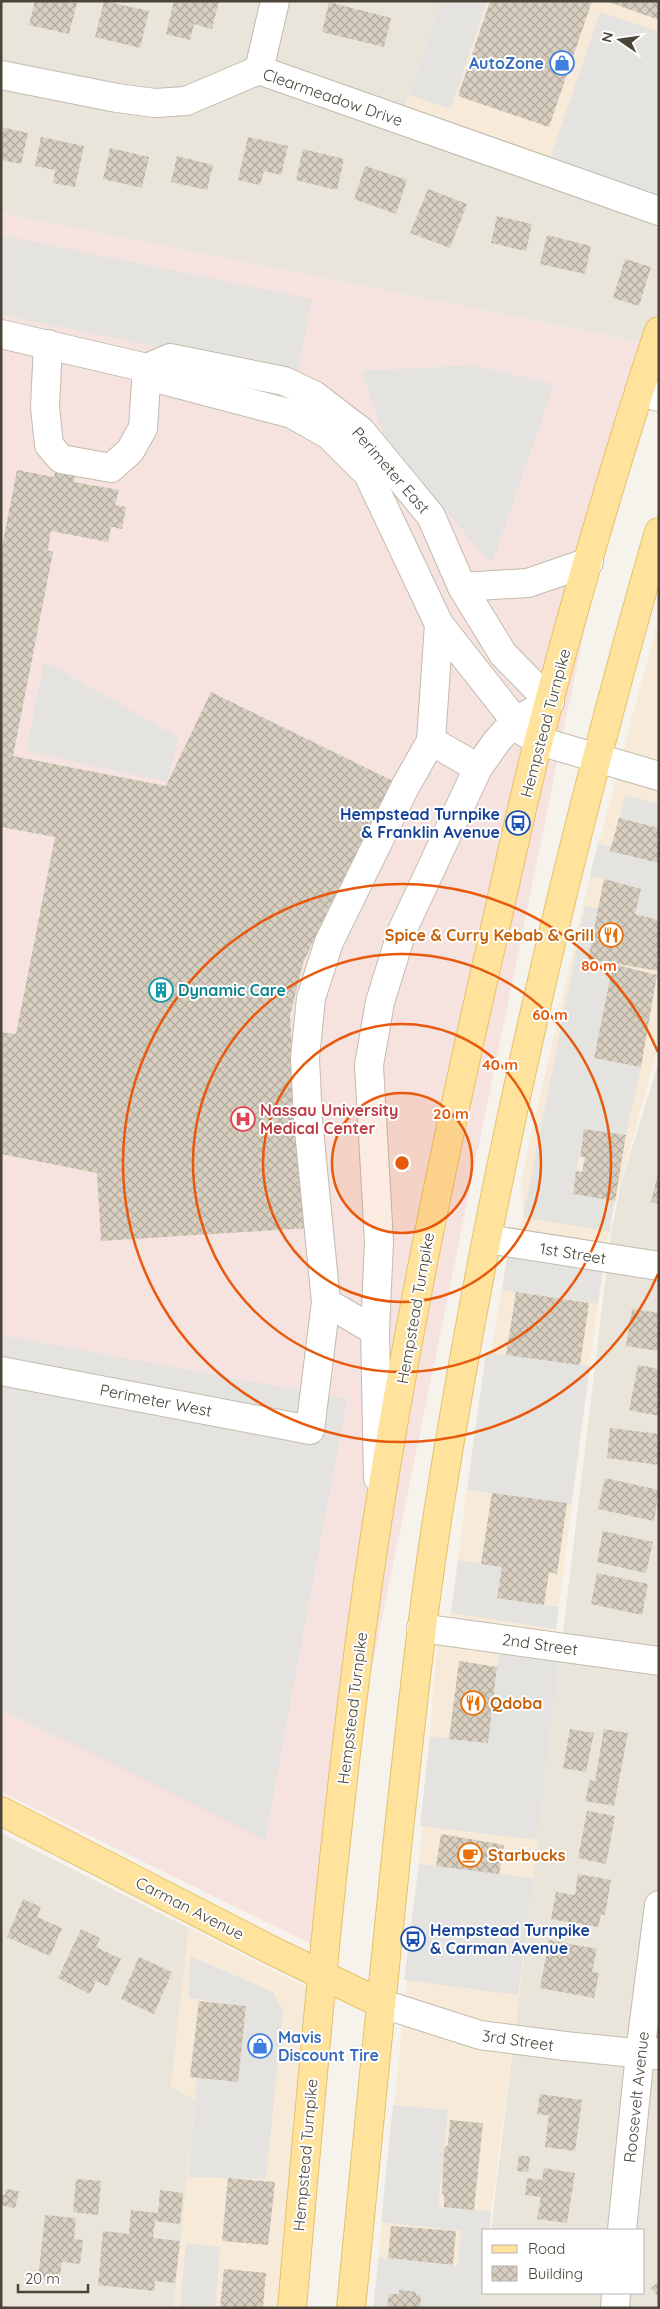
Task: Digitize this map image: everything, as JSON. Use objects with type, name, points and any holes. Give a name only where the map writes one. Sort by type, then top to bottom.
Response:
[{"type":"main road","name":"Hempstead Turnpike","points":[[292,2308],[321,1974],[358,1657],[378,1517],[448,1131],[539,741],[589,562],[649,394],[659,331]]},
{"type":"main road","points":[[351,2308],[380,2002],[421,1628],[438,1511],[487,1239],[522,1071],[595,759],[659,532]]},
{"type":"main road","name":"Carman Avenue","points":[[1,1811],[321,1974],[380,2002]]},
{"type":"street","points":[[259,70],[275,1]]},
{"type":"street","name":"Clearmeadow Drive","points":[[1,75],[117,98],[155,103],[186,101],[259,70],[659,210]]},
{"type":"street","points":[[1,334],[147,368],[159,379],[292,414],[329,435],[368,474],[439,624],[524,732],[539,741],[595,759],[659,776]]},
{"type":"street","points":[[48,344],[45,407],[49,444],[62,459],[111,468],[130,451],[143,428],[147,368]]},
{"type":"street","name":"Perimeter East","points":[[147,368],[170,358],[284,380],[314,395],[361,431],[431,516],[462,587],[503,654],[550,702]]},
{"type":"street","points":[[378,496],[403,482]]},
{"type":"street","points":[[462,587],[528,583],[589,562]]},
{"type":"street","points":[[375,1332],[326,1302],[305,1058],[311,998],[329,942],[401,796],[431,741],[439,624]]},
{"type":"street","points":[[378,1517],[375,1332],[378,1242],[370,1065],[380,1002],[402,932],[478,768],[497,741],[515,721],[550,702]]},
{"type":"street","points":[[431,741],[478,768]]},
{"type":"street","name":"1st Street","points":[[487,1239],[659,1266]]},
{"type":"street","name":"Perimeter West","points":[[1,1371],[310,1430],[326,1302]]},
{"type":"street","name":"2nd Street","points":[[421,1628],[659,1661]]},
{"type":"street","name":"Roosevelt Avenue","points":[[622,2229],[649,2052],[659,1905]]},
{"type":"street","name":"3rd Street","points":[[380,2002],[480,2035],[649,2052]]},
{"type":"street","points":[[615,2308],[616,2294]]},
{"type":"shaded area","points":[[1,1],[441,1],[659,211],[659,331],[654,345],[1,213]]},
{"type":"shaded area","points":[[441,1],[659,1],[659,211],[400,120]]},
{"type":"shaded area","points":[[441,1],[487,1],[451,109],[409,95]]},
{"type":"shaded area","points":[[600,12],[659,32],[659,199],[549,162]]},
{"type":"shaded area","name":"Nassau University Medical Center","points":[[1,213],[643,343],[315,1946],[1,1792]]},
{"type":"shaded area","points":[[1,235],[312,299],[297,375],[1,315]]},
{"type":"shaded area","points":[[473,365],[554,384],[492,564],[388,446],[361,371]]},
{"type":"shaded area","points":[[659,617],[659,1043],[612,1214],[598,1304],[556,1629],[560,1656],[534,1878],[489,2229],[482,2229],[483,2294],[481,2308],[373,2308],[419,1864],[437,1646],[451,1613],[467,1490],[508,1253],[523,1217],[522,1176],[590,876]]},
{"type":"shaded area","points":[[44,661],[178,737],[167,782],[26,751]]},
{"type":"shaded area","points":[[625,795],[659,804],[659,828],[619,818]]},
{"type":"shaded area","points":[[598,843],[659,862],[659,920],[635,914],[641,889],[590,876]]},
{"type":"shaded area","points":[[585,906],[598,909],[588,958],[613,964],[594,1058],[641,1067],[626,1135],[584,1129],[572,1194],[614,1201],[610,1232],[523,1217]]},
{"type":"shaded area","points":[[659,1061],[659,2308],[481,2308],[483,2294],[645,2294],[645,2229],[491,2229],[611,1233],[622,1180]]},
{"type":"shaded area","points":[[508,1253],[603,1267],[598,1304],[502,1290]]},
{"type":"shaded area","points":[[1,1335],[347,1399],[265,1840],[1,1709]]},
{"type":"shaded area","points":[[486,1352],[590,1366],[571,1504],[467,1490]]},
{"type":"shaded area","points":[[458,1560],[502,1567],[498,1598],[559,1607],[556,1629],[451,1613]]},
{"type":"shaded area","points":[[499,1649],[560,1656],[538,1840],[420,1826],[430,1736],[488,1743]]},
{"type":"shaded area","points":[[1,1833],[189,1928],[171,2086],[195,2100],[174,2308],[1,2308]]},
{"type":"shaded area","points":[[419,1864],[534,1878],[518,1995],[404,1980]]},
{"type":"shaded area","points":[[189,1928],[313,1991],[288,2308],[174,2308],[195,2100],[171,2086]]},
{"type":"shaded area","points":[[190,1956],[273,1992],[283,2011],[266,2179],[188,2177],[197,2077],[246,2006],[189,1998]]},
{"type":"shaded area","points":[[393,2105],[448,2110],[438,2206],[491,2212],[489,2229],[482,2229],[483,2294],[481,2308],[373,2308],[379,2257],[457,2266],[461,2231],[381,2222]]},
{"type":"shaded area","points":[[186,2243],[220,2247],[215,2308],[180,2308]]},
{"type":"building","points":[[35,1],[77,3],[69,34],[29,25]]},
{"type":"building","points":[[104,1],[149,11],[140,48],[95,37]]},
{"type":"building","points":[[174,1],[219,1],[212,29],[194,24],[190,40],[166,34]]},
{"type":"building","points":[[490,1],[592,1],[549,127],[458,96]]},
{"type":"building","points":[[606,1],[659,1],[659,20]]},
{"type":"building","points":[[329,2],[391,18],[384,47],[322,32]]},
{"type":"building","points":[[1,127],[28,133],[21,164],[1,160]]},
{"type":"building","points":[[41,137],[84,146],[75,187],[53,183],[55,170],[35,166]]},
{"type":"building","points":[[248,137],[288,146],[281,175],[264,171],[260,185],[238,180]]},
{"type":"building","points":[[110,148],[149,157],[142,188],[103,179]]},
{"type":"building","points":[[303,149],[344,159],[337,190],[296,180]]},
{"type":"building","points":[[177,156],[213,165],[207,190],[171,182]]},
{"type":"building","points":[[365,166],[407,180],[396,214],[354,199]]},
{"type":"building","points":[[428,189],[467,204],[450,248],[410,233]]},
{"type":"building","points":[[497,216],[532,224],[526,251],[491,243]]},
{"type":"building","points":[[547,235],[591,246],[585,274],[540,264]]},
{"type":"building","points":[[625,259],[651,267],[639,306],[613,298]]},
{"type":"building","name":"Dynamic Care","points":[[56,466],[76,470],[74,482],[119,490],[115,505],[126,507],[122,529],[111,527],[108,542],[51,531],[48,550],[53,552],[13,756],[166,786],[211,692],[397,783],[336,893],[303,963],[290,1016],[295,1102],[309,1228],[101,1241],[97,1173],[1,1154],[1,1032],[16,1034],[55,837],[1,827],[1,552],[17,470],[54,477]]},
{"type":"building","points":[[619,818],[659,828],[659,863],[610,851]]},
{"type":"building","points":[[604,879],[641,889],[635,914],[659,920],[659,971],[588,959]]},
{"type":"building","points":[[613,964],[657,975],[641,1067],[594,1058]]},
{"type":"building","points":[[584,1129],[626,1135],[615,1201],[573,1194],[576,1171],[582,1172],[585,1157],[580,1157]]},
{"type":"building","points":[[659,1173],[659,1204],[651,1202]]},
{"type":"building","points":[[516,1292],[589,1303],[580,1365],[506,1355]]},
{"type":"building","points":[[632,1309],[659,1313],[659,1351],[626,1346]]},
{"type":"building","points":[[638,1365],[659,1369],[659,1416],[629,1410]]},
{"type":"building","points":[[610,1428],[659,1434],[659,1465],[607,1458]]},
{"type":"building","points":[[605,1478],[659,1490],[654,1521],[598,1509]]},
{"type":"building","points":[[492,1493],[567,1503],[557,1574],[549,1572],[544,1605],[497,1598],[502,1567],[481,1564]]},
{"type":"building","points":[[603,1531],[653,1542],[646,1573],[597,1562]]},
{"type":"building","points":[[597,1573],[648,1584],[642,1615],[591,1604]]},
{"type":"building","name":"Qdoba","points":[[459,1661],[497,1667],[488,1743],[449,1739]]},
{"type":"building","points":[[570,1729],[594,1733],[586,1772],[563,1768]]},
{"type":"building","points":[[604,1729],[628,1733],[614,1806],[585,1801],[590,1780],[595,1781]]},
{"type":"building","points":[[587,1811],[615,1816],[606,1864],[578,1858]]},
{"type":"building","name":"Starbucks","points":[[441,1834],[504,1845],[499,1874],[436,1866]]},
{"type":"building","points":[[578,1874],[611,1880],[605,1915],[601,1915],[598,1927],[551,1919],[556,1892],[575,1895]]},
{"type":"building","points":[[23,1899],[41,1907],[37,1917],[62,1928],[50,1956],[7,1937]]},
{"type":"building","points":[[81,1929],[100,1938],[96,1947],[121,1959],[107,1986],[96,1981],[90,1994],[58,1978]]},
{"type":"building","points":[[549,1940],[597,1949],[592,1972],[599,1973],[594,1998],[540,1988]]},
{"type":"building","points":[[139,1957],[172,1972],[154,2014],[121,1999]]},
{"type":"building","points":[[199,2001],[246,2006],[238,2082],[190,2077]]},
{"type":"building","points":[[540,2094],[582,2100],[575,2151],[545,2147],[549,2115],[537,2114]]},
{"type":"building","points":[[450,2120],[483,2123],[474,2210],[444,2207],[442,2192],[444,2148],[448,2145]]},
{"type":"building","points":[[519,2155],[530,2157],[528,2172],[517,2171]]},
{"type":"building","points":[[544,2168],[575,2173],[567,2223],[537,2219],[541,2197],[525,2195],[527,2178],[542,2180]]},
{"type":"building","points":[[228,2178],[275,2182],[268,2245],[222,2241]]},
{"type":"building","points":[[76,2179],[101,2181],[98,2215],[73,2212]]},
{"type":"building","points":[[6,2189],[19,2191],[15,2208],[1,2205],[1,2194],[5,2195]]},
{"type":"building","points":[[160,2190],[183,2193],[180,2224],[155,2221],[153,2238],[180,2241],[175,2283],[155,2281],[154,2291],[98,2285],[103,2231],[129,2234],[131,2210],[158,2213]]},
{"type":"building","points":[[45,2215],[76,2218],[74,2239],[83,2240],[80,2264],[62,2262],[59,2282],[38,2279]]},
{"type":"building","points":[[391,2226],[456,2231],[453,2265],[388,2258]]},
{"type":"building","points":[[224,2269],[266,2273],[263,2308],[220,2308]]},
{"type":"building","points":[[659,2282],[659,2298],[651,2288]]},
{"type":"building","points":[[399,2290],[416,2292],[416,2295],[421,2296],[420,2308],[387,2308],[389,2294],[399,2294]]},
{"type":"place","name":"AutoZone","points":[[562,63]]},
{"type":"place","name":"Hempstead Turnpike & Franklin Avenue","points":[[518,823]]},
{"type":"place","name":"Spice & Curry Kebab & Grill","points":[[611,935]]},
{"type":"place","name":"Dynamic Care","points":[[161,990]]},
{"type":"place","name":"Nassau University Medical Center","points":[[243,1119]]},
{"type":"place","name":"Qdoba","points":[[473,1703]]},
{"type":"place","name":"Starbucks","points":[[470,1855]]},
{"type":"place","name":"Hempstead Turnpike & Carman Avenue","points":[[413,1939]]},
{"type":"place","name":"Mavis Discount Tire","points":[[260,2046]]}]
